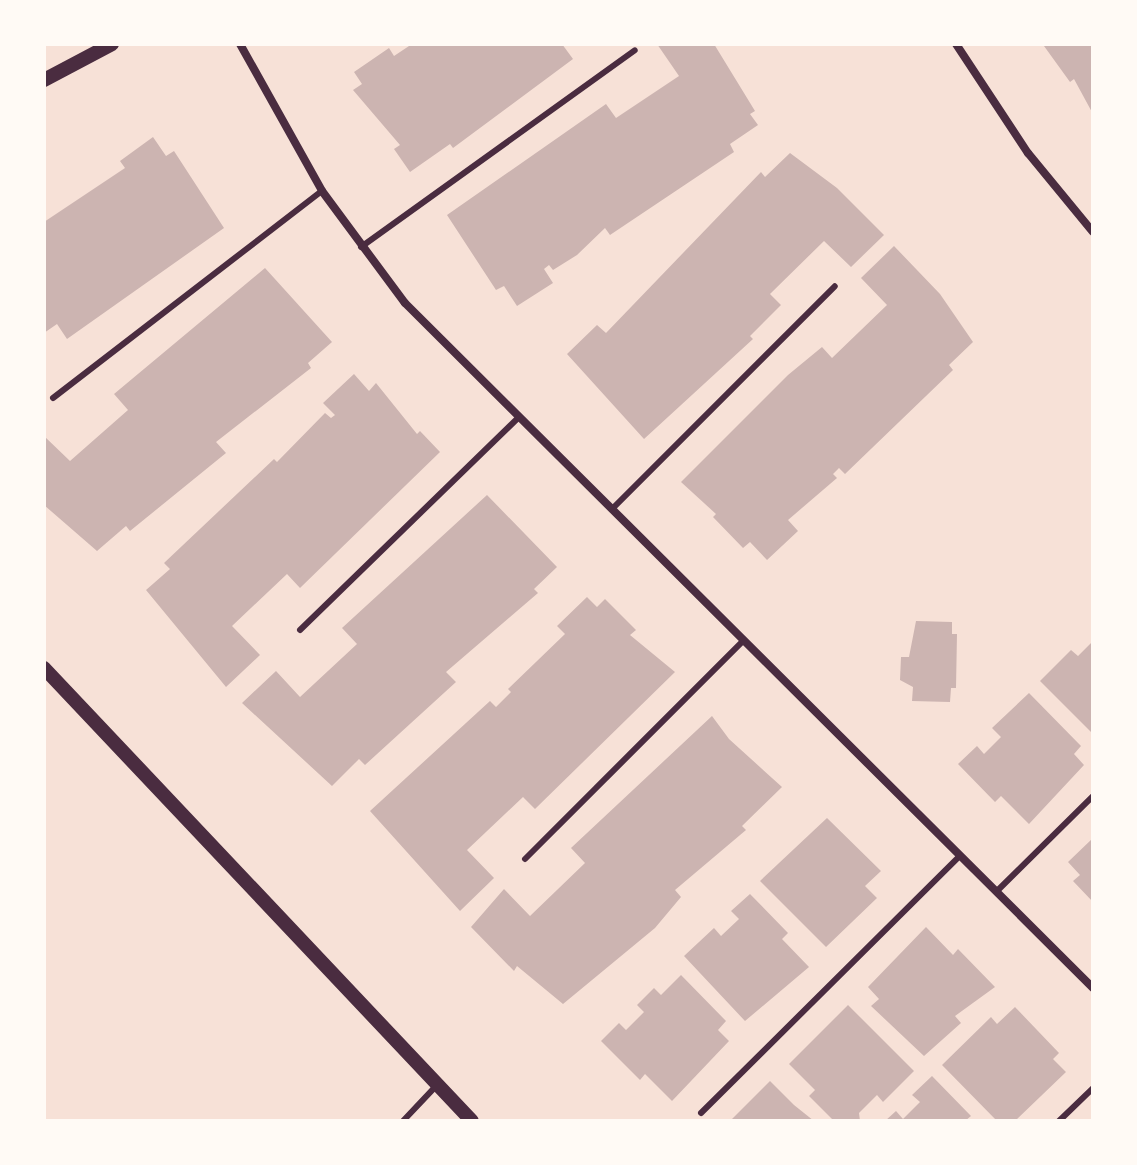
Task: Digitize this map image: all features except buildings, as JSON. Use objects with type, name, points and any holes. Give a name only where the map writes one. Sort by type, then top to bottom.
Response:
[{"type":"street","points":[[44,80],[112,44]]},
{"type":"street","points":[[240,44],[322,191],[405,303],[517,419],[612,509],[742,642],[1093,988]]},
{"type":"street","points":[[956,44],[1028,153],[1093,232]]},
{"type":"street","points":[[44,668],[472,1121]]},
{"type":"lane","points":[[361,247],[635,50]]},
{"type":"lane","points":[[53,398],[322,191]]},
{"type":"lane","points":[[612,509],[835,286]]},
{"type":"lane","points":[[300,630],[517,419]]},
{"type":"lane","points":[[525,859],[742,642]]},
{"type":"lane","points":[[996,892],[1093,796]]},
{"type":"lane","points":[[701,1113],[959,857]]},
{"type":"lane","points":[[403,1121],[437,1085]]},
{"type":"lane","points":[[1059,1121],[1093,1088]]}]
